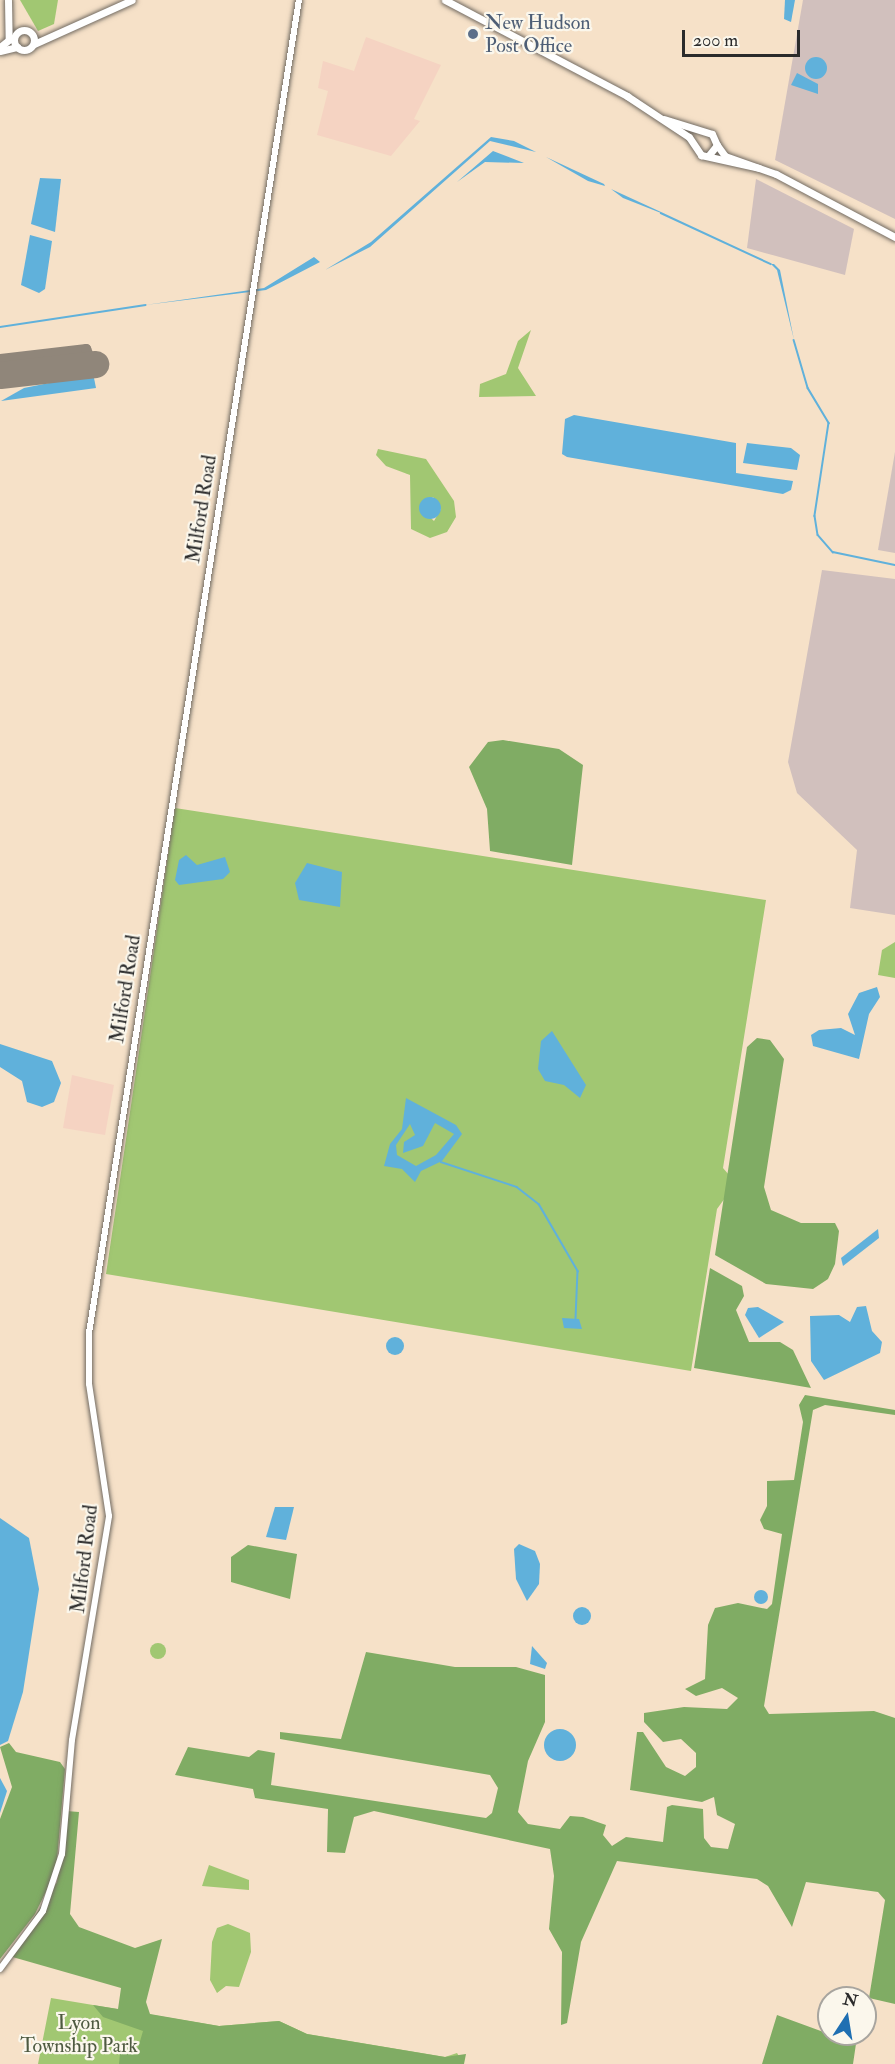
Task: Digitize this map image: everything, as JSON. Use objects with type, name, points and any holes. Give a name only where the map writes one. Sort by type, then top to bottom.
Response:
[{"type":"main road","points":[[8,0],[12,37],[18,47]]},
{"type":"main road","points":[[0,51],[34,44],[52,33],[132,0]]},
{"type":"main road","points":[[445,0],[664,119],[712,134],[725,156],[759,168],[895,237]]},
{"type":"main road","points":[[0,46],[24,30],[33,35],[52,33]]},
{"type":"main road","points":[[33,35],[34,44]]},
{"type":"main road","points":[[664,119],[693,144],[697,153],[759,168]]},
{"type":"main road","points":[[693,144],[701,132]]},
{"type":"main road","points":[[708,156],[717,145]]},
{"type":"street","name":"Milford Road","points":[[0,1969],[43,1911],[62,1854],[72,1740],[109,1516],[89,1384],[89,1333],[299,0]]},
{"type":"shaded area","points":[[803,0],[895,0],[895,219],[775,160]]},
{"type":"shaded area","points":[[366,37],[441,65],[414,119],[420,121],[391,156],[317,135],[328,91],[318,88],[323,61],[354,71]]},
{"type":"shaded area","points":[[756,179],[854,229],[845,275],[747,248]]},
{"type":"shaded area","points":[[895,452],[895,553],[878,550]]},
{"type":"shaded area","points":[[822,570],[895,579],[895,915],[850,908],[857,850],[797,793],[788,762]]},
{"type":"shaded area","points":[[72,1075],[114,1085],[105,1135],[63,1128]]},
{"type":"green space","points":[[20,0],[58,0],[54,24],[38,31]]},
{"type":"green space","points":[[531,330],[518,368],[536,396],[479,397],[480,384],[506,374],[518,341]]},
{"type":"green space","points":[[378,449],[426,459],[454,501],[456,517],[447,532],[430,538],[411,529],[410,475],[386,466],[376,455]],"holes":[[[433,497],[441,509],[434,521],[422,509]]]},
{"type":"green space","points":[[503,740],[559,749],[583,765],[572,865],[490,851],[487,809],[469,767],[488,742]]},
{"type":"green space","points":[[175,808],[766,900],[723,1168],[729,1175],[725,1198],[717,1209],[691,1371],[106,1274]]},
{"type":"green space","points":[[895,942],[895,978],[878,975],[882,950]]},
{"type":"green space","points":[[757,1038],[770,1040],[784,1059],[764,1187],[771,1210],[801,1223],[835,1223],[839,1231],[835,1264],[828,1279],[813,1289],[766,1284],[715,1255],[747,1047]]},
{"type":"green space","points":[[710,1268],[742,1286],[744,1296],[736,1310],[749,1342],[780,1342],[793,1350],[811,1388],[694,1368]]},
{"type":"green space","points":[[805,1395],[895,1410],[895,1415],[825,1405],[813,1410],[764,1706],[769,1714],[874,1711],[895,1718],[895,2004],[877,2000],[877,1986],[871,1986],[885,1900],[878,1892],[806,1882],[792,1927],[768,1886],[757,1879],[617,1861],[581,1942],[567,2023],[561,2025],[562,1952],[549,1929],[554,1876],[550,1849],[374,1811],[354,1817],[345,1853],[327,1852],[328,1809],[255,1798],[253,1789],[175,1775],[188,1747],[249,1757],[258,1750],[275,1753],[271,1785],[486,1818],[492,1813],[498,1788],[490,1775],[280,1739],[280,1732],[341,1739],[366,1652],[455,1667],[516,1667],[545,1675],[545,1722],[528,1761],[518,1812],[528,1824],[560,1829],[570,1816],[583,1817],[606,1825],[603,1835],[612,1846],[626,1837],[663,1842],[667,1807],[672,1805],[703,1809],[704,1838],[711,1847],[728,1849],[735,1824],[717,1815],[714,1797],[702,1802],[630,1790],[637,1732],[643,1732],[666,1767],[685,1776],[696,1767],[696,1753],[681,1739],[663,1742],[644,1722],[644,1713],[684,1707],[727,1709],[738,1698],[722,1688],[696,1696],[685,1689],[705,1679],[708,1625],[715,1608],[738,1603],[767,1609],[772,1604],[782,1534],[764,1529],[760,1520],[767,1506],[767,1481],[794,1480],[803,1422],[799,1405]]},
{"type":"green space","points":[[248,1545],[297,1554],[290,1599],[231,1582],[231,1557]]},
{"type":"green space","points":[[155,1643],[161,1643],[166,1651],[164,1657],[155,1659],[150,1654],[150,1648]]},
{"type":"green space","points":[[9,1743],[16,1752],[60,1762],[65,1769],[56,1871],[35,1914],[0,1959],[0,1819],[12,1787],[0,1747]]},
{"type":"green space","points":[[66,1811],[79,1812],[70,1914],[79,1927],[135,1948],[162,1939],[146,2002],[150,2014],[219,2026],[279,2021],[307,2034],[445,2057],[466,2054],[464,2064],[119,2064],[121,2043],[138,2048],[143,2031],[103,2017],[93,2005],[118,2009],[121,1988],[9,1956],[57,1882]]},
{"type":"green space","points":[[209,1865],[249,1880],[249,1890],[202,1886]]},
{"type":"green space","points":[[228,1924],[250,1933],[251,1952],[239,1987],[226,1986],[217,1993],[210,1980],[212,1942],[217,1928]]},
{"type":"green space","name":"Lyon Township Park","points":[[51,1998],[219,2026],[279,2021],[307,2034],[445,2057],[457,2053],[464,2064],[38,2064]]},
{"type":"green space","points":[[777,2015],[817,2030],[817,2046],[856,2046],[853,2064],[762,2064]]},
{"type":"water","points":[[785,0],[795,0],[791,22],[784,19]]},
{"type":"water","points":[[816,57],[826,64],[827,68],[820,78],[816,79],[806,72],[805,68],[812,58]]},
{"type":"water","points":[[797,73],[818,84],[818,94],[791,85]]},
{"type":"water","points":[[491,137],[514,141],[536,152],[490,141],[370,247],[325,270],[371,242]]},
{"type":"water","points":[[493,151],[524,163],[485,162],[457,182]]},
{"type":"water","points":[[546,157],[604,184],[605,186],[588,181]]},
{"type":"water","points":[[40,178],[61,179],[55,232],[31,224]]},
{"type":"water","points":[[611,189],[661,212],[661,213],[623,198]]},
{"type":"water","points":[[30,235],[52,241],[45,289],[39,293],[21,285]]},
{"type":"water","points":[[314,257],[320,262],[266,290],[145,305],[264,288]]},
{"type":"water","points":[[771,264],[780,270],[794,340],[777,270]]},
{"type":"water","points":[[84,376],[94,378],[96,388],[1,401],[24,388]]},
{"type":"water","points":[[574,415],[736,443],[736,473],[793,481],[791,490],[783,494],[567,457],[562,454],[565,419]]},
{"type":"water","points":[[747,443],[791,448],[800,455],[797,470],[743,463]]},
{"type":"water","points":[[430,497],[438,500],[441,508],[438,516],[430,519],[422,516],[419,508],[422,500]]},
{"type":"water","points":[[186,855],[197,865],[225,857],[230,872],[223,879],[179,885],[175,880],[179,860]]},
{"type":"water","points":[[307,863],[342,872],[340,907],[299,900],[295,883]]},
{"type":"water","points":[[877,987],[880,997],[869,1014],[859,1059],[813,1046],[811,1035],[819,1030],[841,1028],[855,1035],[848,1014],[859,993]]},
{"type":"water","points":[[552,1031],[586,1085],[580,1098],[564,1085],[545,1081],[538,1069],[541,1041]]},
{"type":"water","points":[[0,1044],[52,1061],[61,1083],[54,1102],[42,1107],[27,1102],[22,1081],[0,1067]]},
{"type":"water","points":[[406,1098],[456,1125],[462,1134],[442,1161],[421,1171],[415,1182],[402,1169],[384,1166],[390,1144],[402,1129]],"holes":[[[435,1123],[454,1134],[436,1155],[416,1166],[397,1155],[396,1145],[410,1124],[415,1135],[404,1142],[403,1153],[423,1146]]]},
{"type":"water","points":[[878,1229],[879,1238],[843,1266],[841,1258]]},
{"type":"water","points":[[866,1306],[872,1331],[882,1342],[880,1353],[824,1380],[811,1361],[810,1316],[839,1315],[850,1322],[857,1307]]},
{"type":"water","points":[[758,1307],[784,1322],[759,1338],[745,1315],[748,1308]]},
{"type":"water","points":[[562,1318],[579,1319],[582,1329],[564,1328]]},
{"type":"water","points":[[395,1337],[401,1340],[404,1346],[401,1352],[395,1355],[389,1352],[386,1346],[389,1340]]},
{"type":"water","points":[[275,1507],[294,1507],[286,1540],[266,1537]]},
{"type":"water","points":[[0,1518],[29,1538],[39,1589],[23,1692],[8,1741],[0,1745]]},
{"type":"water","points":[[519,1544],[535,1551],[540,1564],[539,1584],[527,1601],[516,1579],[514,1549]]},
{"type":"water","points":[[761,1590],[766,1592],[768,1597],[766,1602],[761,1604],[756,1602],[754,1597],[756,1592]]},
{"type":"water","points":[[582,1607],[588,1610],[591,1616],[588,1622],[582,1625],[576,1622],[573,1616],[576,1610]]},
{"type":"water","points":[[532,1646],[547,1663],[545,1669],[530,1664]]},
{"type":"water","points":[[560,1729],[571,1734],[576,1745],[571,1756],[560,1761],[549,1756],[544,1745],[549,1734]]},
{"type":"water","points":[[0,1778],[7,1791],[0,1813]]},
{"type":"waterway","points":[[661,213],[771,264]]},
{"type":"waterway","points":[[0,327],[145,305]]},
{"type":"waterway","points":[[794,340],[808,388],[829,423],[815,516],[818,535],[833,552],[895,565]]},
{"type":"waterway","points":[[441,1162],[517,1187],[539,1204],[578,1271],[576,1319]]},
{"type":"taxiway","points":[[0,359],[86,349],[93,364]]},
{"type":"runway","points":[[0,375],[95,364]]},
{"type":"place","name":"New Hudson Post Office","points":[[473,34]]}]
